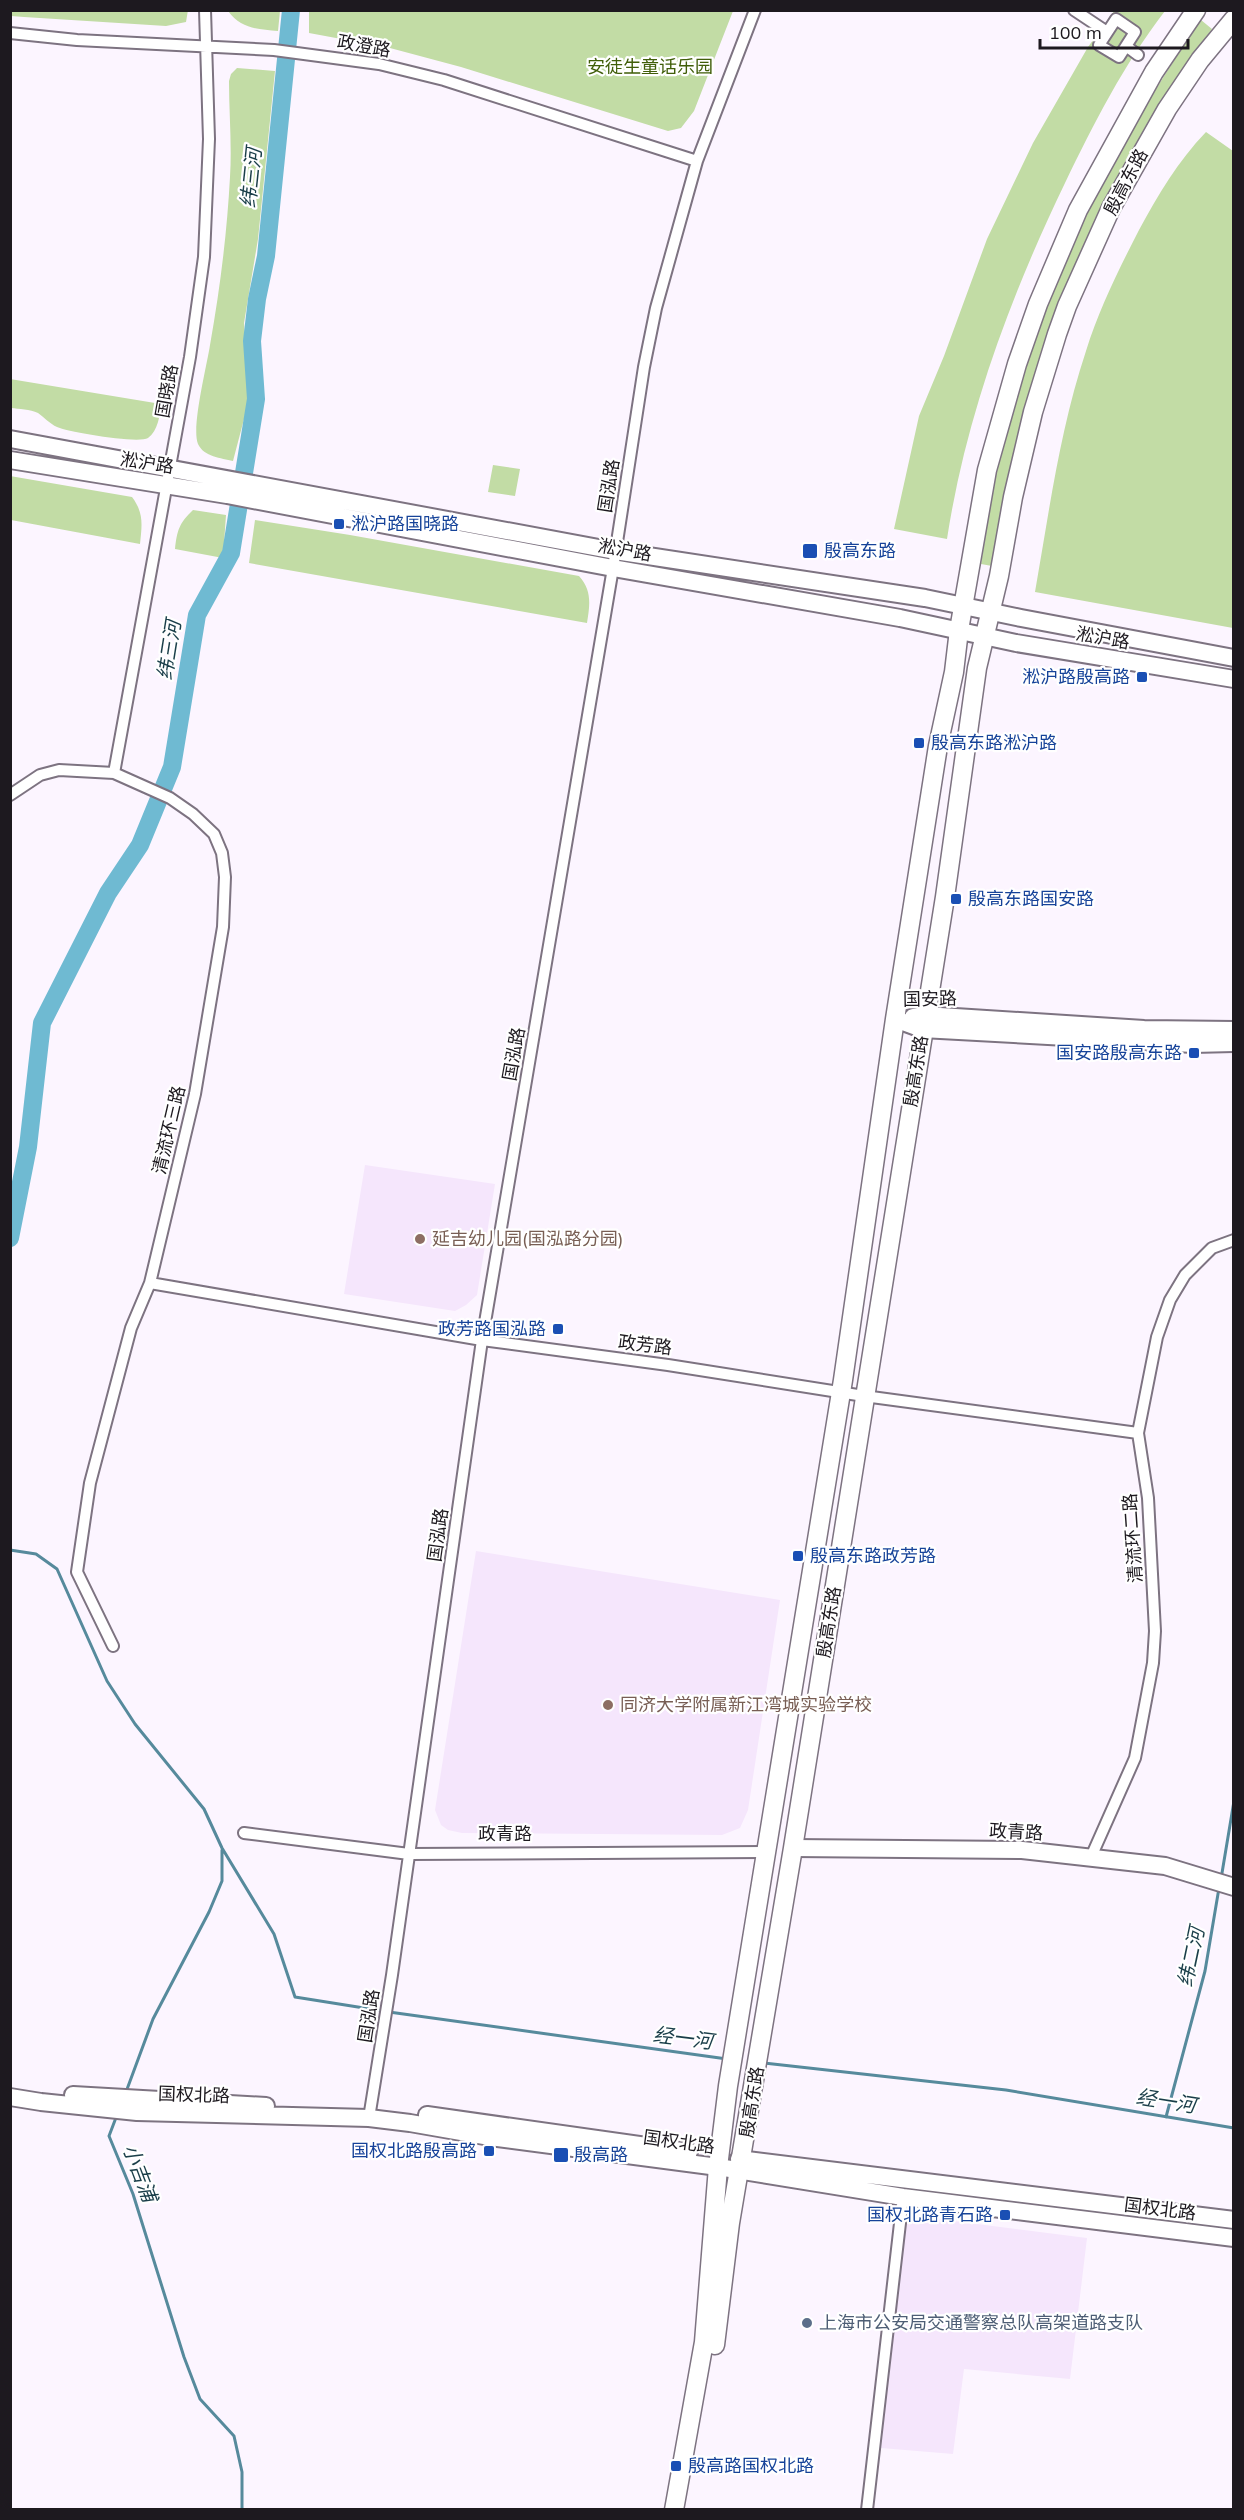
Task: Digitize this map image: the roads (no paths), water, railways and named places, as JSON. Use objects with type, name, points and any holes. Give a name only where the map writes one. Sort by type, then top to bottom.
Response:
[{"type":"main road","name":"殷高东路","points":[[718,2162],[737,2029],[768,1852],[841,1392],[895,1019],[938,746],[954,672],[958,630],[987,470],[1017,363],[1038,304],[1078,210],[1154,72],[1196,10]]},
{"type":"main road","name":"殷高东路","points":[[741,2165],[923,1022],[945,897],[977,668],[986,636],[989,612],[1031,422],[1067,306],[1111,208],[1167,109],[1200,60],[1233,19]]},
{"type":"main road","name":"淞沪路","points":[[10,440],[170,467],[229,487],[614,560],[721,585],[958,630],[1016,644],[1233,679]]},
{"type":"main road","name":"淞沪路","points":[[10,460],[167,485],[229,487]]},
{"type":"main road","name":"淞沪路","points":[[614,560],[925,598],[1233,658]]},
{"type":"main road","name":"国安路","points":[[895,1019],[1193,1044],[1233,1043]]},
{"type":"main road","name":"国安路","points":[[923,1022],[1233,1030]]},
{"type":"main road","name":"政青路","points":[[793,1848],[1022,1851],[1091,1857],[1165,1866],[1233,1887]]},
{"type":"main road","name":"国权北路","points":[[10,2085],[102,2104]]},
{"type":"main road","name":"国权北路","points":[[10,2097],[140,2106],[370,2114],[562,2132],[718,2162],[1233,2220]]},
{"type":"main road","points":[[674,2510],[704,2342],[718,2162]]},
{"type":"main road","name":"国权北路","points":[[741,2165],[903,2197],[1233,2238]]},
{"type":"main road","points":[[686,2510],[715,2342],[730,2223],[741,2165]]},
{"type":"street","name":"国晓路","points":[[114,772],[197,314],[204,257],[209,140],[205,10]]},
{"type":"street","name":"国泓路","points":[[370,2114],[392,1975],[482,1340],[614,560],[644,367],[656,308],[698,161],[755,10]]},
{"type":"street","points":[[1074,10],[1107,32]]},
{"type":"street","points":[[1116,19],[1135,32],[1119,57],[1099,45],[1107,32],[1116,19]]},
{"type":"street","name":"政澄路","points":[[10,33],[77,40],[274,50],[379,64],[444,80],[698,161]]},
{"type":"street","points":[[1126,46],[1138,54]]},
{"type":"street","name":"清流环三路","points":[[10,795],[40,775],[59,770],[114,772],[170,798],[194,814],[214,834],[222,854],[225,877],[223,927],[195,1094],[150,1283],[131,1328],[90,1483],[77,1572],[113,1646]]},
{"type":"street","name":"清流环二路","points":[[1091,1857],[1134,1758],[1154,1663],[1155,1631],[1148,1498],[1138,1433],[1157,1337],[1170,1300],[1185,1275],[1212,1248],[1233,1240]]},
{"type":"street","name":"政芳路","points":[[150,1283],[482,1340],[767,1379],[864,1396],[1138,1433]]},
{"type":"street","name":"政青路","points":[[244,1833],[409,1854],[768,1852]]},
{"type":"street","points":[[867,2510],[903,2197]]},
{"type":"waterway","name":"纬三河","points":[[10,1238],[28,1147],[42,1023],[108,893],[140,845],[172,767],[197,615],[231,553],[256,399],[252,341],[257,299],[266,256],[291,10]]},
{"type":"waterway","points":[[10,1550],[36,1554],[57,1569],[107,1681],[135,1724],[204,1809],[222,1848],[274,1934],[295,1997],[383,2011]]},
{"type":"waterway","name":"纬二河","points":[[1221,1879],[1234,1801]]},
{"type":"waterway","name":"小吉浦","points":[[126,2092],[153,2019],[209,1912],[222,1881],[222,1850]]},
{"type":"waterway","name":"纬二河","points":[[1166,2117],[1205,1971],[1219,1888]]},
{"type":"waterway","name":"经一河","points":[[389,2012],[727,2059]]},
{"type":"waterway","name":"经一河","points":[[764,2063],[1006,2090],[1234,2128]]},
{"type":"waterway","name":"小吉浦","points":[[117,2115],[109,2136],[133,2194],[184,2357],[200,2399],[234,2436],[242,2472],[242,2510]]},
{"type":"place","name":"淞沪路国晓路","points":[[339,524]]},
{"type":"place","name":"殷高东路","points":[[810,551]]},
{"type":"place","name":"淞沪路殷高路","points":[[1142,677]]},
{"type":"place","name":"殷高东路淞沪路","points":[[919,743]]},
{"type":"place","name":"殷高东路国安路","points":[[956,899]]},
{"type":"place","name":"国安路殷高东路","points":[[1194,1053]]},
{"type":"place","name":"延吉幼儿园(国泓路分园)","points":[[420,1239]]},
{"type":"place","name":"政芳路国泓路","points":[[558,1329]]},
{"type":"place","name":"殷高东路政芳路","points":[[798,1556]]},
{"type":"place","name":"同济大学附属新江湾城实验学校","points":[[608,1705]]},
{"type":"place","name":"国权北路殷高路","points":[[489,2151]]},
{"type":"place","name":"殷高路","points":[[561,2155]]},
{"type":"place","name":"国权北路青石路","points":[[1005,2215]]},
{"type":"place","name":"上海市公安局交通警察总队高架道路支队","points":[[807,2323]]},
{"type":"place","name":"殷高路国权北路","points":[[676,2466]]},
{"type":"park label","name":"安徒生童话乐园","points":[[650,67]]}]
